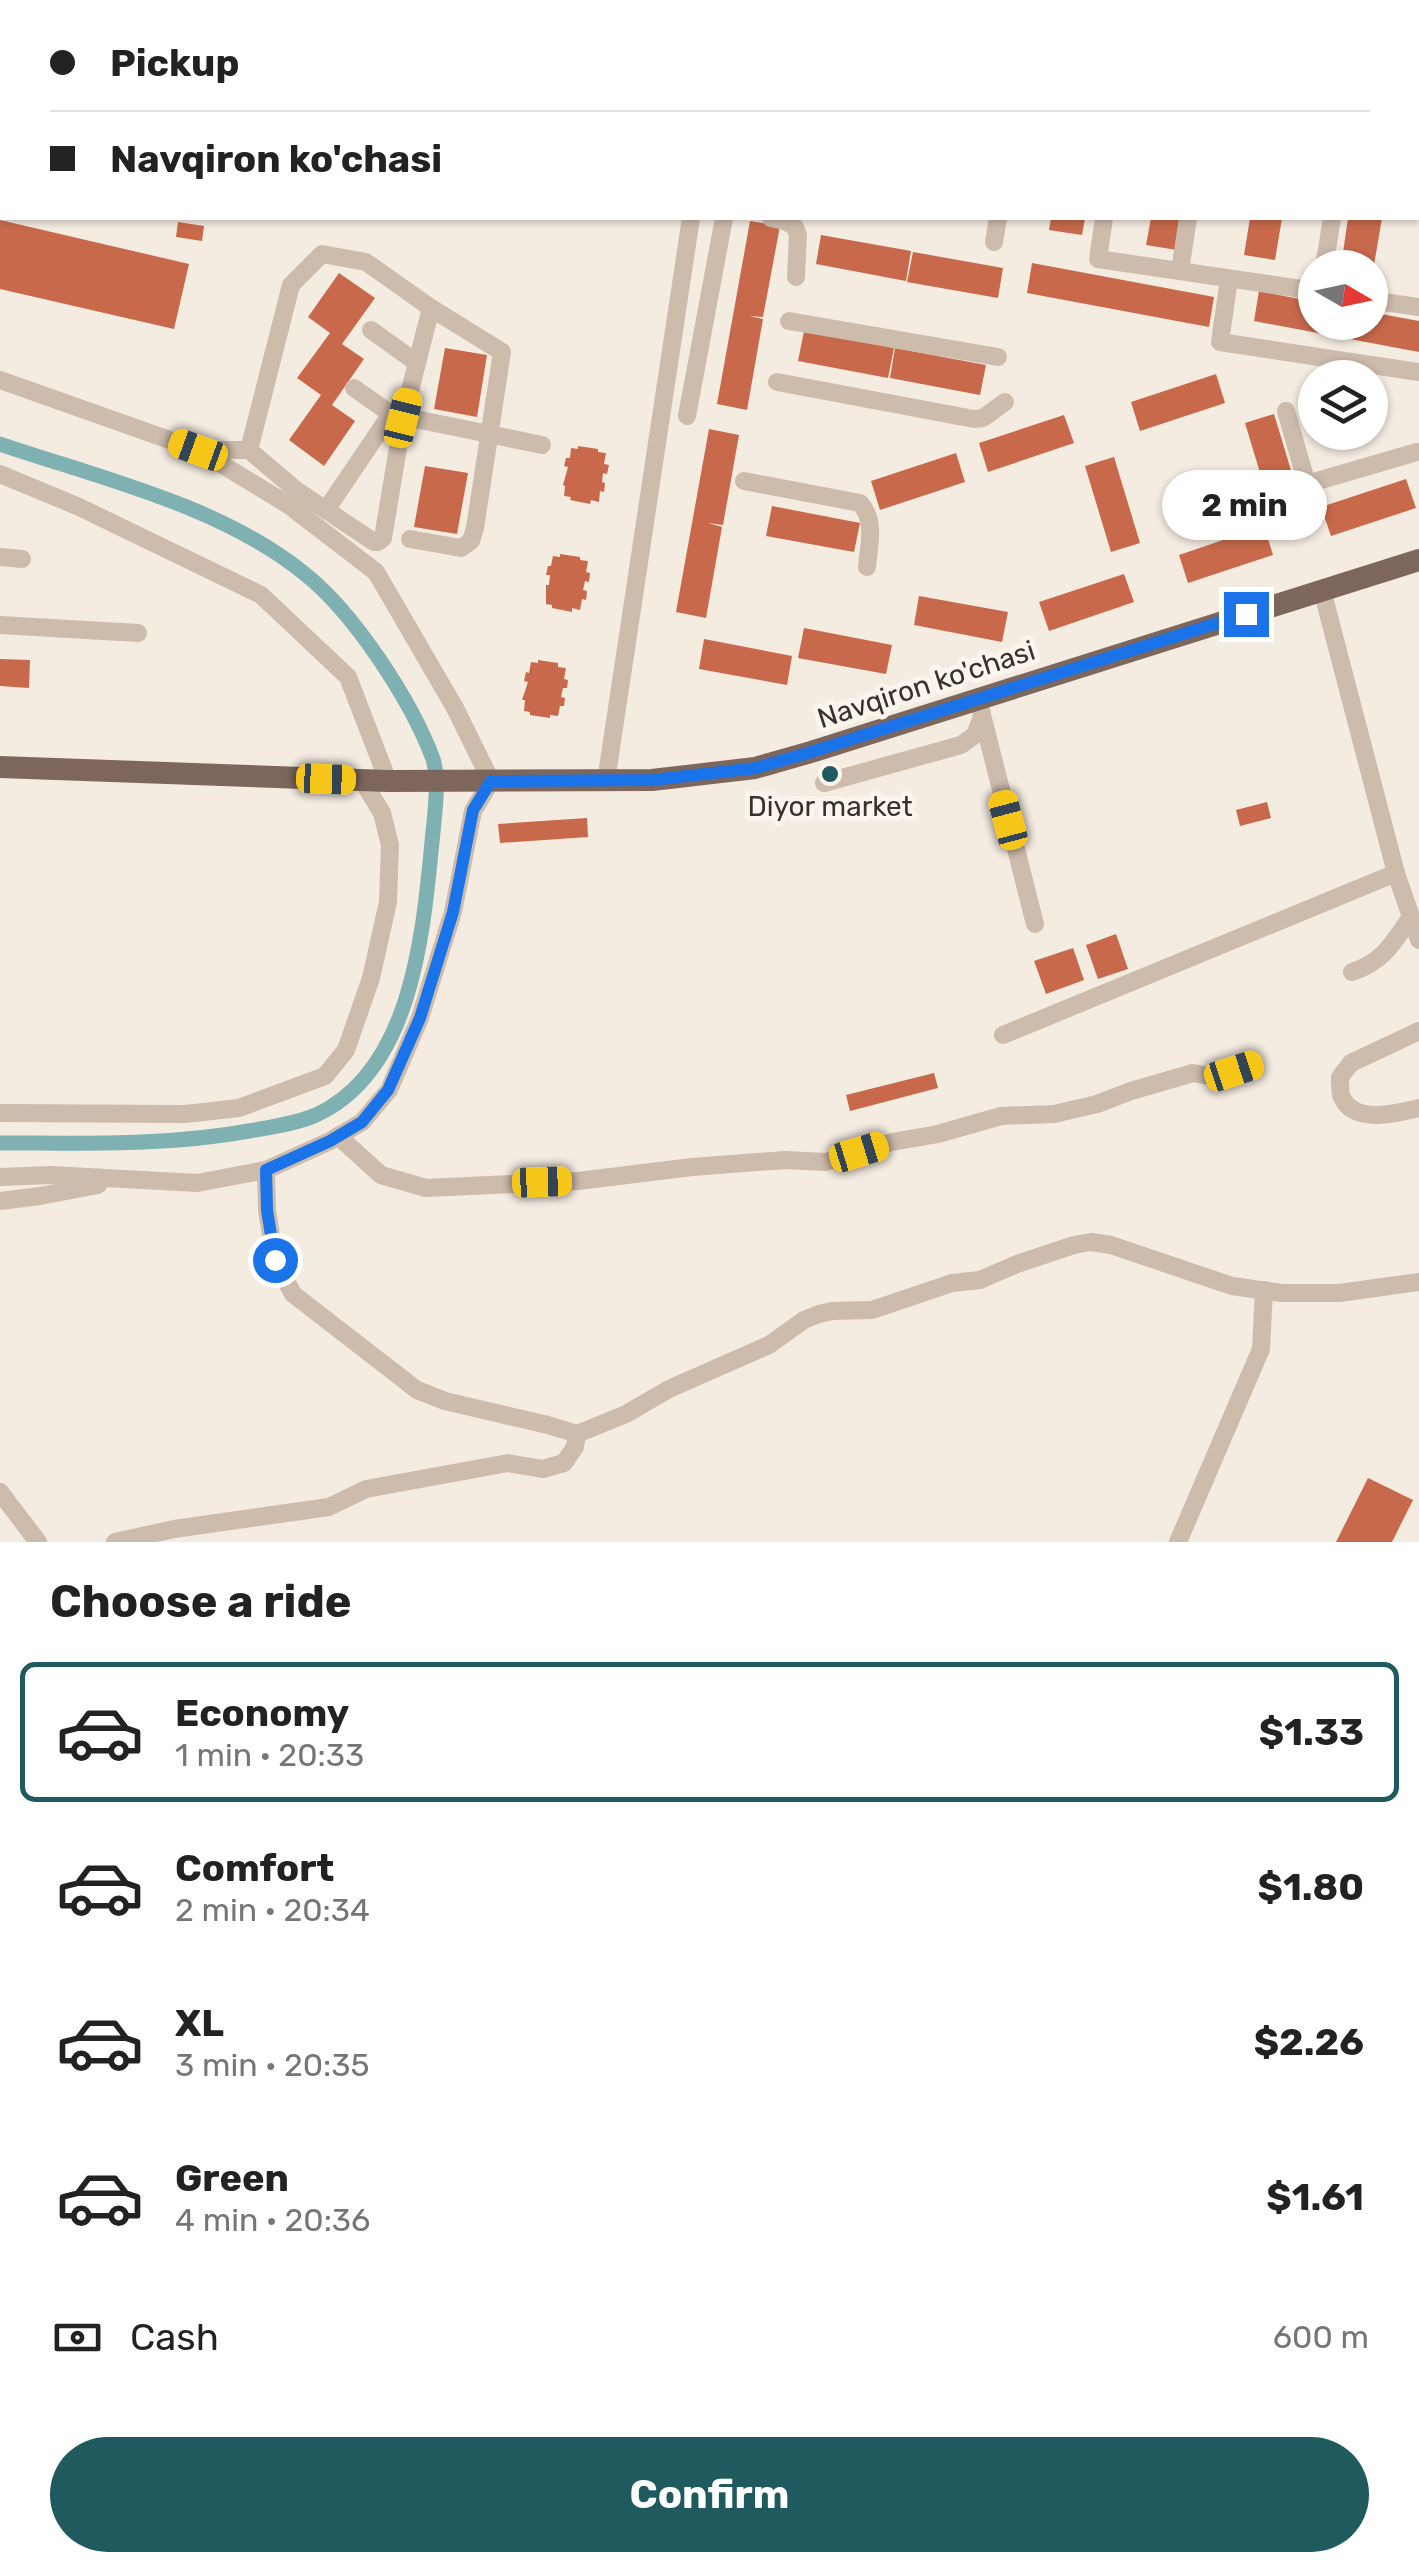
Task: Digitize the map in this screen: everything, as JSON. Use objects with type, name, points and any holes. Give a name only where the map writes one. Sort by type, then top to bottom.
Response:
[{"type":"main road","name":"Navqiron ko'chasi","points":[[0,767],[388,781],[652,780],[756,768],[980,708],[1419,560]]},
{"type":"street","points":[[606,781],[690,220]]},
{"type":"street","points":[[687,416],[724,220]]},
{"type":"street","points":[[780,220],[795,227],[798,235],[796,278]]},
{"type":"street","points":[[994,242],[998,220]]},
{"type":"street","points":[[1104,220],[1098,259],[1298,289]]},
{"type":"street","points":[[1180,271],[1188,220]]},
{"type":"street","points":[[1327,250],[1332,220]]},
{"type":"street","points":[[249,450],[291,286],[322,254],[366,262],[430,308],[502,352],[471,541],[461,548],[410,539]]},
{"type":"street","points":[[1230,279],[1220,342],[1419,372]]},
{"type":"street","points":[[1388,303],[1419,307]]},
{"type":"street","points":[[198,450],[249,450],[296,490],[374,542],[382,538],[397,416],[417,363],[430,308]]},
{"type":"street","points":[[788,321],[998,357]]},
{"type":"street","points":[[371,330],[417,363]]},
{"type":"street","points":[[666,377],[694,380]]},
{"type":"street","points":[[0,380],[198,450],[290,506],[376,572],[455,708],[491,781],[473,810],[453,912],[420,1018],[388,1090],[362,1122],[266,1170],[197,1183],[51,1175],[0,1178]]},
{"type":"street","points":[[777,382],[974,419],[984,418],[1005,402]]},
{"type":"street","points":[[354,388],[397,416],[542,444]]},
{"type":"street","points":[[1286,411],[1307,484],[1418,452]]},
{"type":"street","points":[[326,510],[397,416]]},
{"type":"street","points":[[0,474],[77,506],[260,595],[348,677],[388,781]]},
{"type":"street","points":[[744,482],[860,502],[869,513],[871,533],[866,567]]},
{"type":"street","points":[[0,557],[22,559]]},
{"type":"street","points":[[1322,590],[1396,872],[1419,940]]},
{"type":"street","points":[[0,625],[138,632]]},
{"type":"street","points":[[824,783],[961,745],[974,735],[980,708]]},
{"type":"street","points":[[980,708],[1035,924]]},
{"type":"street","points":[[0,1113],[185,1114],[239,1108],[325,1076],[346,1050],[371,978],[388,902],[390,845],[382,813],[362,780]]},
{"type":"street","points":[[1004,1035],[1396,872]]},
{"type":"street","points":[[1352,972],[1371,966],[1388,950],[1411,917]]},
{"type":"street","points":[[1419,1031],[1351,1064],[1340,1077],[1342,1097],[1355,1111],[1379,1116],[1419,1108]]},
{"type":"street","points":[[338,1136],[381,1175],[426,1188],[578,1181],[785,1160],[826,1162],[1001,1116],[1054,1114],[1194,1073],[1215,1078],[1254,1065]]},
{"type":"street","points":[[266,1170],[275,1260],[294,1294],[416,1390],[444,1401],[577,1434],[769,1345],[818,1314],[872,1310],[952,1283],[980,1280],[1074,1245],[1111,1245],[1232,1286],[1282,1293],[1339,1292],[1419,1282]]},
{"type":"street","points":[[0,1200],[126,1180]]},
{"type":"street","points":[[1178,1542],[1261,1349],[1264,1290]]},
{"type":"street","points":[[115,1542],[174,1529],[328,1507],[366,1489],[508,1463],[543,1469],[564,1463],[576,1447],[577,1434]]},
{"type":"street","points":[[0,1492],[38,1542]]},
{"type":"building","points":[[0,220],[189,264],[174,329],[0,289]]},
{"type":"building","points":[[1051,220],[1085,220],[1082,235],[1049,230]]},
{"type":"building","points":[[1151,220],[1182,220],[1177,250],[1146,245]]},
{"type":"building","points":[[1250,220],[1282,220],[1275,260],[1244,255]]},
{"type":"building","points":[[1348,220],[1382,220],[1377,250],[1343,250]]},
{"type":"building","points":[[750,221],[780,226],[763,317],[749,316],[763,319],[747,410],[717,404]]},
{"type":"building","points":[[178,222],[204,226],[202,241],[176,237]]},
{"type":"building","points":[[821,235],[911,251],[906,281],[816,264]]},
{"type":"building","points":[[913,252],[1003,268],[998,298],[907,282]]},
{"type":"building","points":[[1032,263],[1214,297],[1209,327],[1027,293]]},
{"type":"building","points":[[339,273],[375,298],[342,344],[364,359],[332,405],[355,421],[324,466],[289,440],[321,395],[297,378],[330,333],[308,317]]},
{"type":"building","points":[[1259,291],[1298,299],[1298,329],[1254,321]]},
{"type":"building","points":[[1388,315],[1419,321],[1419,352],[1355,340],[1388,340]]},
{"type":"building","points":[[804,331],[894,348],[888,378],[798,361]]},
{"type":"building","points":[[445,348],[487,355],[477,417],[434,409]]},
{"type":"building","points":[[895,348],[986,365],[980,395],[890,378]]},
{"type":"building","points":[[1216,374],[1225,403],[1140,431],[1131,402]]},
{"type":"building","points":[[1274,414],[1300,500],[1271,509],[1245,423]]},
{"type":"building","points":[[1064,415],[1074,443],[988,472],[979,443]]},
{"type":"building","points":[[709,429],[739,435],[723,525],[708,523],[722,527],[706,618],[676,612]]},
{"type":"building","points":[[571,448],[606,453],[604,464],[609,465],[607,474],[603,473],[604,492],[600,491],[599,502],[591,500],[590,504],[564,496],[566,458],[570,458]]},
{"type":"building","points":[[956,453],[965,482],[880,510],[871,481]]},
{"type":"building","points":[[1114,457],[1140,543],[1111,552],[1085,466]]},
{"type":"building","points":[[425,466],[468,473],[457,534],[414,527]]},
{"type":"building","points":[[1406,479],[1416,508],[1331,536],[1321,507]]},
{"type":"building","points":[[772,506],[860,523],[854,552],[766,536]]},
{"type":"building","points":[[1264,526],[1273,555],[1188,583],[1179,555]]},
{"type":"building","points":[[553,556],[588,561],[589,582],[585,581],[586,600],[582,599],[580,610],[572,608],[572,612],[546,604],[548,566]]},
{"type":"building","points":[[1124,574],[1134,602],[1049,631],[1039,602]]},
{"type":"building","points":[[919,596],[1008,612],[1002,642],[914,625]]},
{"type":"building","points":[[804,628],[892,645],[886,674],[798,658]]},
{"type":"building","points":[[704,639],[792,656],[787,685],[699,669]]},
{"type":"building","points":[[0,659],[30,660],[29,688],[0,686]]},
{"type":"building","points":[[538,660],[566,668],[567,688],[563,688],[561,697],[565,698],[564,706],[560,706],[558,716],[550,718],[524,711],[526,672],[529,673],[531,662]]},
{"type":"building","points":[[1267,802],[1271,818],[1240,826],[1236,810]]},
{"type":"building","points":[[587,818],[588,837],[500,843],[498,824]]},
{"type":"building","points":[[1116,934],[1128,969],[1098,979],[1086,945]]},
{"type":"building","points":[[1073,948],[1084,980],[1046,994],[1034,961]]},
{"type":"building","points":[[934,1073],[938,1088],[850,1111],[846,1095]]},
{"type":"building","points":[[1368,1478],[1413,1500],[1392,1542],[1336,1542]]},
{"type":"waterway","points":[[0,444],[198,512],[272,550],[305,574],[343,611],[396,685],[433,759],[436,789],[424,917],[407,996],[393,1034],[373,1067],[348,1094],[300,1121],[218,1136],[125,1143],[0,1143]]},
{"type":"place","name":"Diyor market","points":[[830,774]]},
{"type":"route","points":[[275,1260],[266,1170],[362,1122],[388,1090],[420,1018],[453,912],[473,810],[491,781],[652,780],[756,768],[1246,614]]}]
